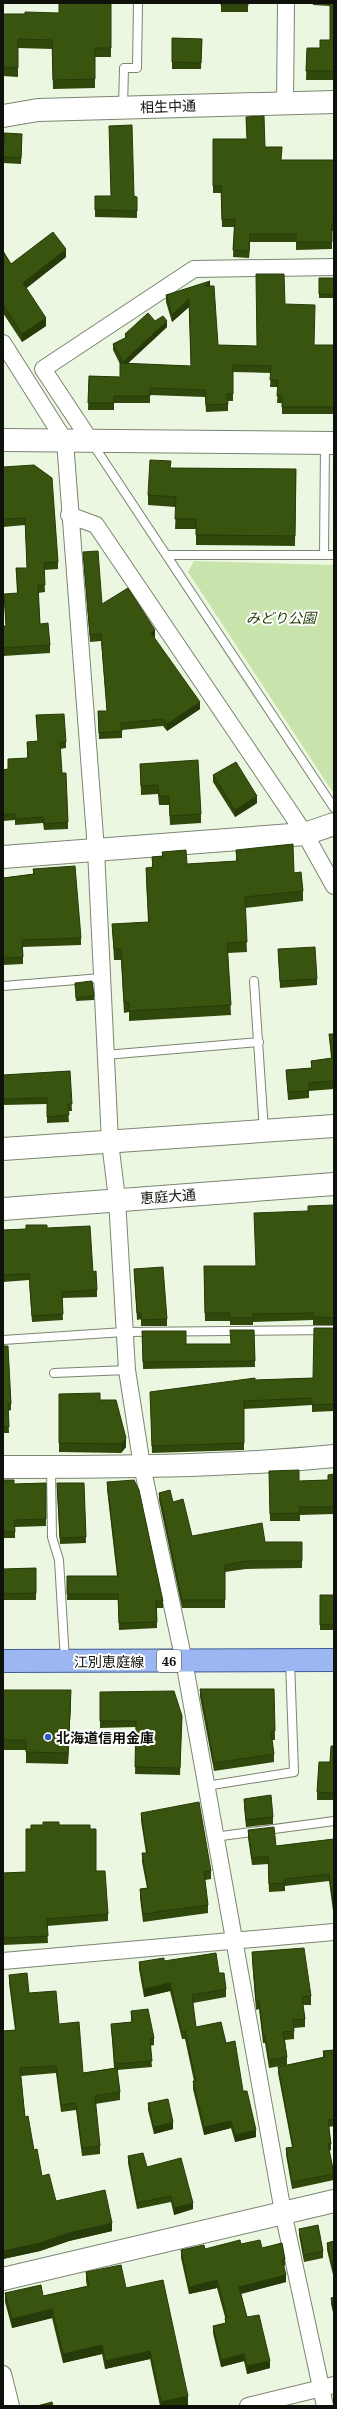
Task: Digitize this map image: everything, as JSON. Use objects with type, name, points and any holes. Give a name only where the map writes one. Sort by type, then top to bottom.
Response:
[{"type":"main road","name":"江別恵庭線","points":[[3,1661],[184,1662],[334,1660]]},
{"type":"street","points":[[285,103],[286,3]]},
{"type":"street","name":"相生中通","points":[[3,116],[38,110],[334,102]]},
{"type":"street","points":[[90,440],[43,369],[194,269],[334,267]]},
{"type":"street","points":[[3,343],[65,440],[69,515],[96,850],[110,1142],[117,1199],[127,1370],[142,1466],[184,1662],[214,1837],[283,2212],[327,2387],[325,2406]]},
{"type":"street","points":[[3,440],[330,443]]},
{"type":"street","points":[[69,515],[96,525],[305,834],[334,886]]},
{"type":"street","points":[[3,857],[305,834],[334,824]]},
{"type":"street","points":[[3,1150],[334,1126]]},
{"type":"street","name":"恵庭大通","points":[[3,1209],[117,1199],[334,1184]]},
{"type":"street","points":[[3,1467],[142,1466],[282,1461],[334,1456]]},
{"type":"street","points":[[3,1961],[334,1932]]},
{"type":"street","points":[[3,2278],[334,2201]]},
{"type":"street","points":[[3,2374],[11,2406]]},
{"type":"street","points":[[248,2406],[327,2387]]},
{"type":"lane","points":[[123,107],[124,68],[137,68],[138,3]]},
{"type":"lane","points":[[90,440],[334,808]]},
{"type":"lane","points":[[324,555],[330,443]]},
{"type":"lane","points":[[167,555],[334,555]]},
{"type":"lane","points":[[3,986],[101,978]]},
{"type":"lane","points":[[254,981],[264,1131]]},
{"type":"lane","points":[[105,1056],[259,1042]]},
{"type":"lane","points":[[3,1340],[124,1332],[334,1330]]},
{"type":"lane","points":[[54,1373],[127,1370]]},
{"type":"lane","points":[[51,1467],[52,1537],[59,1560],[66,1661]]},
{"type":"lane","points":[[206,1786],[294,1772],[290,1661]]},
{"type":"lane","points":[[214,1837],[334,1821]]},
{"type":"green space","name":"みどり公園","points":[[194,561],[334,565],[334,794],[188,572]]},
{"type":"building","points":[[59,3],[111,3],[111,48],[95,48],[95,79],[53,80],[52,40],[18,39],[18,68],[3,67],[3,14],[25,14],[25,12],[59,13]]},
{"type":"building","points":[[221,3],[248,3],[248,5],[221,5]]},
{"type":"building","points":[[330,3],[334,3],[334,71],[306,71],[307,48],[320,48],[320,40],[330,40]]},
{"type":"building","points":[[172,38],[202,39],[201,63],[172,62]]},
{"type":"building","points":[[264,116],[265,147],[282,147],[281,160],[334,160],[334,224],[332,224],[332,242],[296,242],[296,234],[250,234],[249,251],[233,250],[235,219],[222,220],[221,186],[213,186],[213,139],[247,139],[246,117]]},
{"type":"building","points":[[132,125],[134,196],[137,197],[137,211],[95,210],[95,196],[111,196],[109,126]]},
{"type":"building","points":[[4,133],[22,134],[21,158],[3,157]]},
{"type":"building","points":[[53,232],[66,249],[23,283],[46,318],[22,334],[3,305],[3,251],[11,264]]},
{"type":"building","points":[[256,274],[284,274],[285,304],[315,305],[314,345],[334,345],[334,407],[282,407],[282,396],[277,396],[278,380],[270,380],[271,366],[233,365],[233,394],[227,394],[228,404],[206,405],[205,390],[150,388],[150,396],[114,396],[114,403],[88,403],[89,376],[120,377],[120,363],[191,366],[189,299],[172,315],[166,295],[210,281],[204,286],[214,286],[218,345],[257,346]]},
{"type":"building","points":[[319,278],[334,278],[334,295],[319,294]]},
{"type":"building","points":[[148,313],[155,321],[163,316],[167,321],[123,362],[113,344],[127,337],[125,334]]},
{"type":"building","points":[[150,460],[171,461],[170,468],[296,469],[295,536],[196,535],[196,519],[175,519],[176,497],[148,495]]},
{"type":"building","points":[[34,465],[52,478],[58,562],[44,563],[45,585],[38,585],[40,624],[48,623],[50,645],[3,648],[3,626],[6,626],[4,594],[18,593],[16,568],[27,568],[25,518],[3,519],[3,467]]},
{"type":"building","points":[[98,551],[102,604],[128,588],[155,630],[151,633],[200,702],[167,724],[163,719],[121,723],[122,731],[99,733],[98,711],[107,711],[101,634],[90,635],[83,552]]},
{"type":"building","points":[[64,714],[66,742],[60,742],[62,773],[66,773],[68,822],[44,824],[43,817],[15,819],[15,814],[3,814],[3,770],[8,769],[8,759],[28,758],[27,742],[38,741],[36,715]]},
{"type":"building","points":[[198,760],[201,814],[170,816],[169,796],[159,796],[158,785],[141,786],[140,764]]},
{"type":"building","points":[[236,762],[257,796],[235,810],[213,775]]},
{"type":"building","points":[[293,844],[294,873],[301,872],[303,891],[245,897],[247,942],[227,943],[231,1005],[129,1011],[129,1002],[124,1002],[121,949],[114,949],[112,924],[149,922],[146,868],[153,867],[152,857],[163,856],[162,852],[186,850],[187,864],[237,861],[236,850]]},
{"type":"building","points":[[75,866],[81,938],[22,940],[23,957],[3,958],[3,878],[34,874],[33,869]]},
{"type":"building","points":[[315,947],[317,979],[280,981],[278,949]]},
{"type":"building","points":[[92,981],[94,996],[76,998],[75,983]]},
{"type":"building","points":[[329,1034],[334,1034],[334,1081],[309,1083],[309,1091],[288,1092],[286,1070],[312,1068],[311,1061],[332,1058]]},
{"type":"building","points":[[70,1071],[72,1104],[68,1104],[69,1115],[47,1117],[47,1098],[3,1099],[3,1075]]},
{"type":"building","points":[[334,1205],[334,1318],[313,1317],[313,1313],[253,1314],[253,1318],[230,1318],[230,1313],[205,1313],[204,1266],[256,1266],[254,1213],[308,1211],[308,1206]]},
{"type":"building","points":[[26,1225],[47,1225],[47,1228],[90,1226],[93,1272],[96,1271],[97,1290],[62,1292],[63,1314],[32,1316],[29,1274],[3,1275],[3,1230],[26,1229]]},
{"type":"building","points":[[163,1267],[167,1319],[141,1320],[141,1313],[137,1313],[134,1269]]},
{"type":"building","points":[[314,1328],[334,1328],[334,1404],[312,1405],[312,1398],[244,1401],[244,1443],[152,1446],[150,1392],[255,1378],[255,1380],[313,1378]]},
{"type":"building","points":[[230,1330],[254,1330],[255,1361],[143,1362],[142,1331],[186,1331],[186,1344],[231,1344]]},
{"type":"building","points":[[3,1346],[8,1346],[11,1404],[8,1404],[9,1427],[3,1427]]},
{"type":"building","points":[[100,1393],[100,1400],[116,1400],[126,1438],[121,1444],[59,1443],[59,1394]]},
{"type":"building","points":[[299,1470],[299,1481],[328,1480],[328,1475],[334,1474],[334,1507],[299,1507],[300,1513],[270,1514],[269,1471]]},
{"type":"building","points":[[3,1480],[14,1480],[14,1484],[46,1483],[46,1519],[14,1520],[15,1532],[3,1532]]},
{"type":"building","points":[[134,1480],[139,1490],[163,1601],[156,1601],[157,1622],[119,1623],[118,1594],[67,1594],[67,1576],[118,1576],[107,1482]]},
{"type":"building","points":[[57,1483],[84,1483],[86,1537],[60,1538]]},
{"type":"building","points":[[170,1490],[173,1502],[183,1499],[192,1536],[262,1523],[265,1542],[302,1542],[302,1561],[246,1561],[225,1565],[225,1600],[182,1600],[159,1493]]},
{"type":"building","points":[[36,1568],[36,1593],[3,1594],[3,1569]]},
{"type":"building","points":[[320,1595],[334,1595],[334,1624],[320,1625]]},
{"type":"building","points":[[200,1689],[274,1689],[275,1731],[271,1732],[274,1754],[214,1763]]},
{"type":"building","points":[[3,1690],[71,1690],[68,1753],[26,1752],[26,1740],[3,1740]]},
{"type":"building","points":[[174,1691],[182,1716],[180,1768],[135,1767],[136,1721],[100,1721],[100,1692]]},
{"type":"building","points":[[331,1746],[334,1746],[334,1793],[317,1792],[319,1762],[330,1762]]},
{"type":"building","points":[[271,1795],[273,1817],[246,1820],[244,1799]]},
{"type":"building","points":[[199,1802],[211,1871],[204,1872],[208,1905],[143,1914],[140,1889],[148,1888],[142,1853],[147,1853],[141,1813]]},
{"type":"building","points":[[43,1822],[59,1822],[59,1825],[90,1825],[90,1829],[96,1829],[96,1871],[105,1871],[108,1914],[47,1919],[48,1936],[3,1938],[3,1873],[26,1872],[26,1829],[31,1829],[31,1825],[43,1825]]},
{"type":"building","points":[[274,1827],[276,1846],[334,1839],[334,1903],[329,1874],[285,1879],[285,1883],[269,1884],[268,1856],[252,1858],[248,1830]]},
{"type":"building","points":[[304,1948],[311,1996],[302,1997],[305,2019],[293,2020],[294,2031],[283,2032],[287,2057],[269,2060],[265,2035],[263,2035],[259,2001],[256,2001],[252,1952]]},
{"type":"building","points":[[216,1953],[219,1973],[224,1973],[226,1989],[192,1995],[196,2027],[221,2022],[226,2043],[235,2041],[243,2091],[247,2091],[256,2130],[235,2135],[231,2121],[204,2127],[193,2081],[196,2081],[185,2031],[182,2032],[170,1983],[144,1989],[139,1962],[164,1958],[164,1961]]},
{"type":"building","points":[[27,1973],[29,1993],[56,1991],[59,2024],[79,2022],[83,2073],[117,2068],[120,2092],[95,2096],[100,2146],[82,2148],[76,2103],[61,2105],[56,2066],[20,2068],[25,2117],[28,2116],[34,2150],[37,2149],[42,2176],[49,2174],[56,2201],[105,2190],[112,2223],[69,2233],[40,2243],[3,2251],[3,2031],[16,2030],[9,1975]]},
{"type":"building","points":[[148,2009],[154,2038],[150,2039],[152,2061],[115,2064],[111,2024],[132,2022],[131,2011]]},
{"type":"building","points":[[334,2050],[334,2119],[328,2120],[331,2144],[328,2144],[334,2174],[292,2182],[286,2148],[293,2147],[278,2067],[325,2057],[323,2051]]},
{"type":"building","points":[[168,2099],[173,2122],[154,2127],[148,2103]]},
{"type":"building","points":[[143,2153],[147,2167],[181,2158],[193,2203],[174,2208],[171,2196],[137,2203],[128,2156]]},
{"type":"building","points":[[318,2225],[323,2251],[304,2255],[299,2229]]},
{"type":"building","points":[[240,2240],[241,2244],[260,2240],[262,2248],[282,2243],[285,2259],[282,2259],[286,2275],[239,2287],[247,2317],[259,2315],[270,2361],[247,2366],[244,2354],[221,2360],[213,2326],[226,2323],[225,2318],[227,2317],[217,2280],[189,2287],[181,2250],[204,2245],[205,2249]]},
{"type":"building","points":[[334,2241],[334,2273],[327,2243]]},
{"type":"building","points":[[121,2265],[126,2288],[163,2280],[188,2396],[161,2402],[150,2351],[105,2361],[102,2345],[63,2354],[52,2309],[12,2319],[5,2293],[41,2285],[43,2296],[89,2286],[86,2272]]},
{"type":"building","points":[[334,2297],[334,2311],[331,2298]]},
{"type":"building","points":[[52,2402],[53,2406],[37,2406]]},
{"type":"place","name":"北海道信用金庫","points":[[48,1737]]}]
